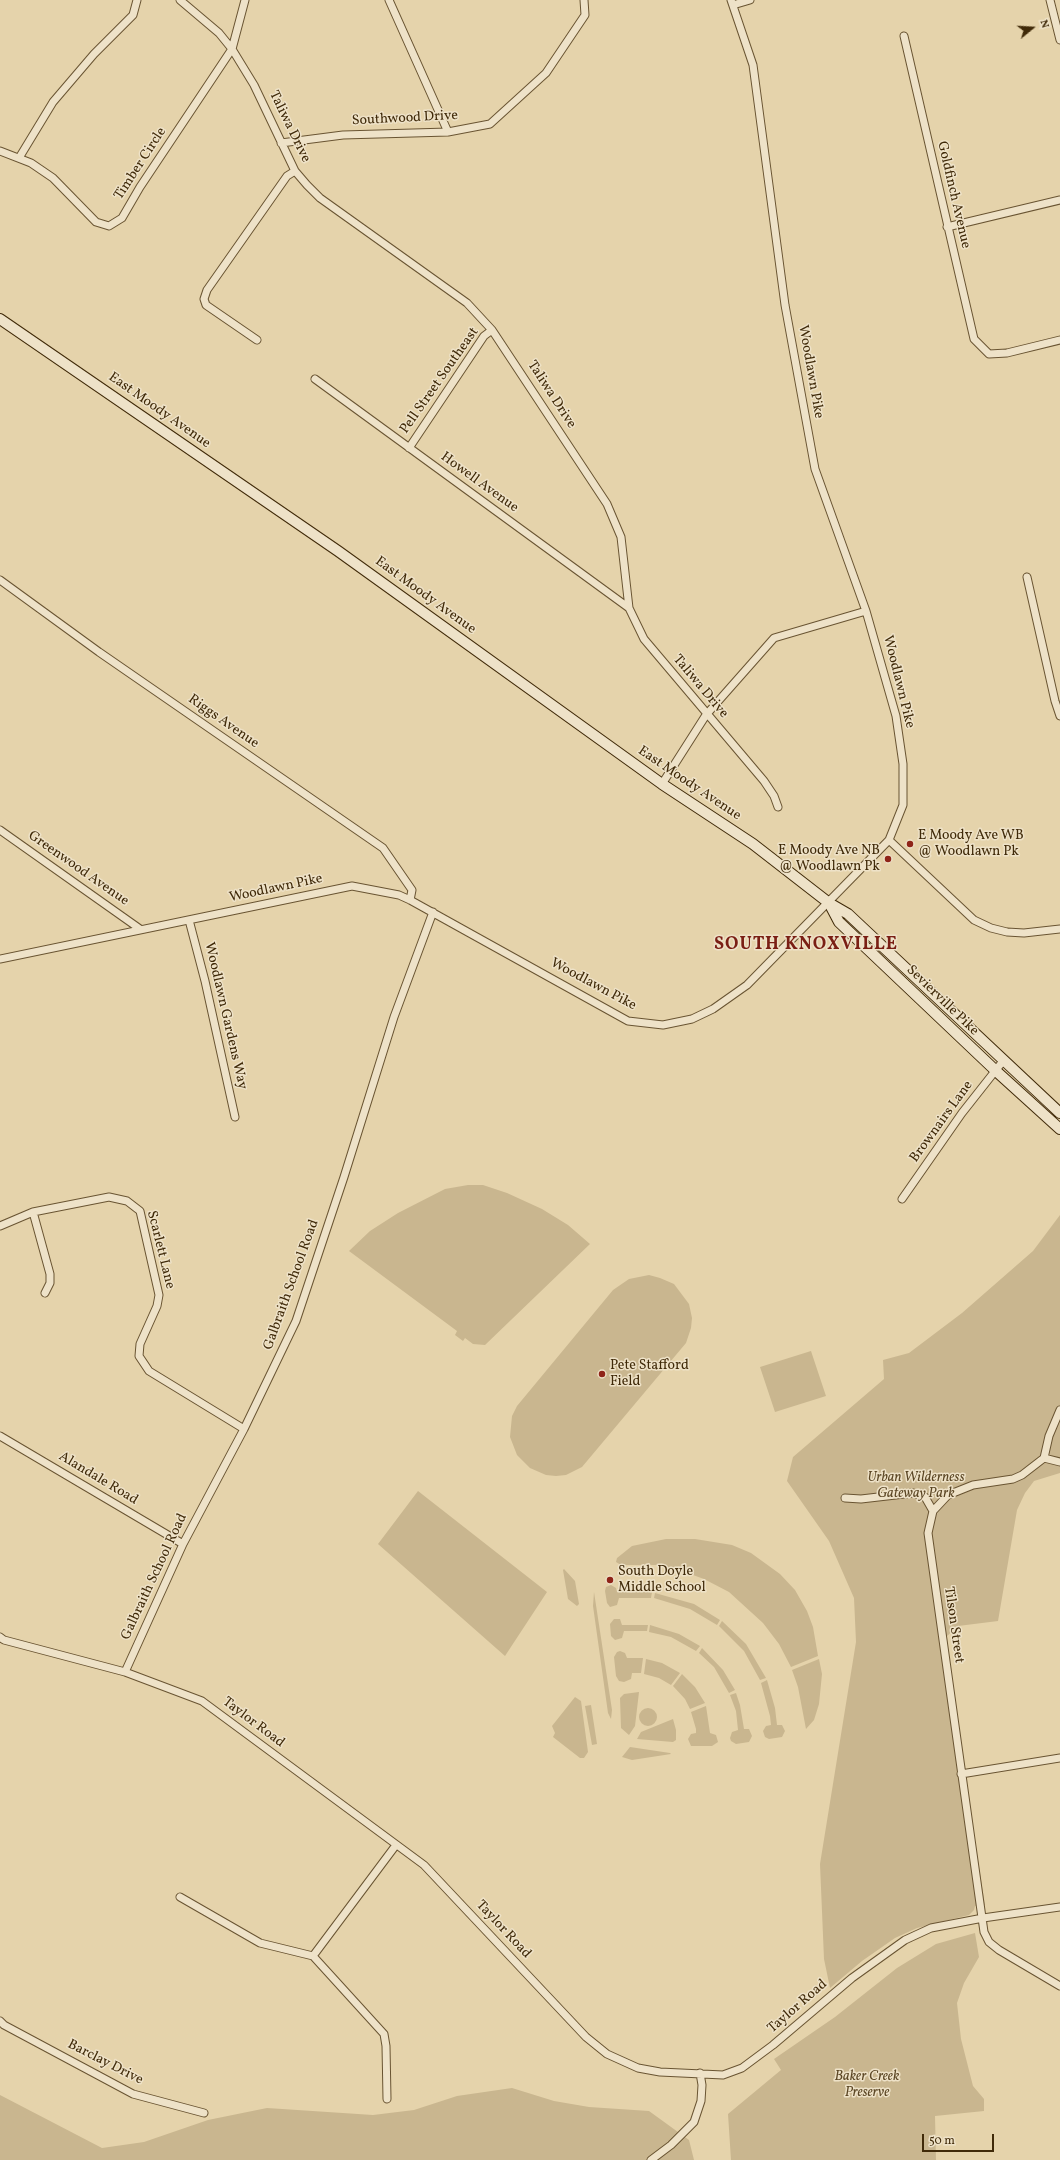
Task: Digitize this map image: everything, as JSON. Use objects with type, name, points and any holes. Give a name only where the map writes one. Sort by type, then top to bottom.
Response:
[{"type":"main road","name":"East Moody Avenue","points":[[0,319],[338,551],[662,784],[753,844],[829,903]]},
{"type":"main road","name":"Sevierville Pike","points":[[829,903],[848,914],[1060,1113]]},
{"type":"main road","name":"Sevierville Pike","points":[[829,903],[839,922],[996,1071],[1060,1129]]},
{"type":"street","points":[[19,158],[53,102],[94,54],[133,15],[137,0]]},
{"type":"street","name":"Taliwa Drive","points":[[180,0],[219,33],[232,49],[254,85],[295,171],[320,198],[467,303],[492,330],[607,504],[621,537],[629,608],[644,639],[706,715],[764,781],[774,796],[778,807]]},
{"type":"street","name":"Timber Circle","points":[[0,151],[32,163],[53,178],[96,222],[109,226],[122,218],[140,188],[232,49],[245,0]]},
{"type":"street","points":[[389,0],[448,132]]},
{"type":"street","name":"Southwood Drive","points":[[281,142],[343,135],[448,132],[490,124],[546,73],[585,15],[584,0]]},
{"type":"street","points":[[732,2],[750,0]]},
{"type":"street","points":[[1050,0],[1060,40]]},
{"type":"street","name":"Woodlawn Pike","points":[[0,959],[352,886],[392,894],[410,900],[628,1021],[663,1025],[692,1019],[713,1009],[748,985],[889,840],[903,805],[903,764],[896,716],[866,611],[815,469],[785,306],[753,65],[732,2]]},
{"type":"street","name":"Goldfinch Avenue","points":[[904,36],[947,228],[974,339],[989,354],[1007,353],[1060,340]]},
{"type":"street","points":[[256,340],[206,305],[204,299],[207,290],[287,176],[295,171]]},
{"type":"street","points":[[947,228],[1060,200]]},
{"type":"street","name":"Pell Street Southeast","points":[[409,448],[484,336],[492,330]]},
{"type":"street","name":"Howell Avenue","points":[[315,379],[629,608]]},
{"type":"street","points":[[1027,577],[1055,701],[1060,716]]},
{"type":"street","name":"Riggs Avenue","points":[[0,580],[99,652],[382,848],[412,890],[410,900]]},
{"type":"street","points":[[662,784],[706,715],[774,638],[866,611]]},
{"type":"street","name":"Greenwood Avenue","points":[[0,830],[140,929]]},
{"type":"street","points":[[889,840],[974,920],[990,928],[1007,932],[1060,929]]},
{"type":"street","name":"Galbraith School Road","points":[[125,1672],[183,1544],[244,1429],[296,1321],[337,1198],[394,1016],[433,912]]},
{"type":"street","name":"Woodlawn Gardens Way","points":[[188,920],[205,981],[235,1117]]},
{"type":"street","name":"Brownairs Lane","points":[[902,1199],[962,1113],[1003,1061]]},
{"type":"street","name":"Scarlett Lane","points":[[0,1226],[33,1212],[109,1197],[127,1201],[140,1211],[159,1295],[157,1306],[140,1344],[139,1356],[149,1372],[244,1429]]},
{"type":"street","points":[[33,1212],[50,1274],[50,1283],[45,1293]]},
{"type":"street","points":[[846,1498],[861,1499],[913,1493],[925,1497],[933,1511],[948,1495],[973,1485],[1013,1479],[1022,1475],[1044,1458],[1048,1436],[1060,1410]]},
{"type":"street","name":"Alandale Road","points":[[0,1436],[183,1544]]},
{"type":"street","points":[[1044,1458],[1060,1462]]},
{"type":"street","name":"Tilson Street","points":[[933,1511],[928,1533],[984,1932],[989,1942],[1001,1952],[1060,1986]]},
{"type":"street","name":"Taylor Road","points":[[1,1641],[125,1672],[202,1701],[396,1845],[424,1864],[554,2005],[586,2037],[607,2054],[638,2068],[660,2072],[723,2075],[742,2068],[773,2045],[852,1978],[905,1940],[931,1928],[983,1918],[1060,1907]]},
{"type":"street","points":[[961,1774],[1060,1758]]},
{"type":"street","points":[[313,1956],[396,1845]]},
{"type":"street","points":[[180,1897],[260,1943],[313,1956],[384,2034],[386,2046],[387,2099]]},
{"type":"street","name":"Barclay Drive","points":[[0,2021],[4,2025],[134,2094],[204,2113]]},
{"type":"street","points":[[651,2160],[671,2145],[694,2122],[701,2101],[702,2085],[700,2073]]},
{"type":"green space","points":[[468,1185],[483,1185],[507,1193],[542,1209],[568,1225],[590,1244],[485,1345],[473,1344],[465,1338],[463,1341],[455,1335],[457,1331],[349,1251],[370,1231],[398,1213],[445,1189]]},
{"type":"green space","name":"Urban Wilderness Gateway Park","points":[[1060,1215],[1060,1473],[1034,1481],[1025,1493],[1017,1510],[998,1621],[958,1626],[946,1637],[962,1759],[985,1905],[975,1906],[974,1910],[969,1915],[917,1928],[895,1938],[862,1961],[830,1988],[824,1959],[820,1864],[856,1642],[854,1598],[829,1541],[787,1481],[793,1457],[884,1379],[883,1360],[909,1353],[962,1313],[1033,1251]]},
{"type":"green space","name":"Pete Stafford Field","points":[[649,1275],[674,1284],[689,1304],[692,1318],[691,1328],[686,1343],[582,1467],[566,1475],[556,1476],[546,1475],[530,1468],[517,1455],[510,1437],[512,1416],[517,1406],[613,1290],[629,1279]]},
{"type":"green space","points":[[811,1351],[826,1396],[775,1412],[760,1367]]},
{"type":"green space","points":[[418,1491],[547,1592],[505,1656],[378,1544]]},
{"type":"green space","points":[[666,1539],[695,1539],[732,1545],[751,1553],[780,1574],[795,1590],[807,1611],[813,1627],[818,1656],[791,1667],[779,1644],[763,1623],[729,1592],[704,1579],[682,1571],[656,1565],[621,1565],[616,1562],[617,1558],[632,1546]]},
{"type":"green space","points":[[564,1569],[575,1581],[579,1604],[577,1606],[568,1599]]},
{"type":"green space","points":[[611,1585],[616,1588],[617,1592],[652,1592],[651,1598],[619,1598],[617,1605],[610,1607],[607,1603],[605,1591],[606,1587]]},
{"type":"green space","points":[[594,1592],[612,1710],[611,1719],[608,1713],[593,1606]]},
{"type":"green space","points":[[655,1593],[694,1604],[720,1620],[717,1625],[690,1609],[654,1598]]},
{"type":"green space","points":[[614,1619],[620,1619],[622,1625],[648,1625],[647,1631],[624,1631],[622,1638],[615,1640],[611,1636],[610,1624]]},
{"type":"green space","points":[[722,1621],[746,1644],[766,1678],[760,1680],[744,1651],[719,1626]]},
{"type":"green space","points":[[650,1625],[679,1634],[700,1646],[696,1651],[671,1637],[649,1632]]},
{"type":"green space","points":[[702,1648],[723,1670],[735,1690],[729,1693],[714,1667],[699,1653]]},
{"type":"green space","points":[[620,1651],[625,1653],[627,1658],[643,1658],[641,1673],[632,1673],[631,1679],[624,1682],[619,1681],[616,1676],[614,1657],[617,1652]]},
{"type":"green space","points":[[646,1659],[662,1663],[680,1673],[671,1685],[659,1678],[644,1674]]},
{"type":"green space","points":[[819,1659],[822,1674],[819,1704],[814,1720],[806,1729],[798,1687],[792,1670]]},
{"type":"green space","points":[[682,1674],[695,1687],[705,1703],[690,1709],[685,1699],[673,1686]]},
{"type":"green space","points":[[767,1680],[775,1708],[777,1725],[782,1725],[785,1731],[782,1737],[769,1739],[765,1737],[763,1731],[766,1726],[771,1725],[761,1683]]},
{"type":"green space","points":[[639,1692],[635,1726],[629,1735],[621,1728],[620,1698],[624,1694]]},
{"type":"green space","points":[[736,1693],[740,1705],[744,1729],[749,1729],[752,1736],[749,1742],[736,1744],[731,1741],[730,1738],[732,1732],[738,1730],[736,1711],[730,1695]]},
{"type":"green space","points":[[575,1697],[581,1701],[588,1752],[584,1758],[580,1758],[553,1737],[555,1733],[552,1726]]},
{"type":"green space","points":[[591,1705],[597,1744],[592,1745],[585,1706]]},
{"type":"green space","points":[[706,1706],[710,1733],[716,1735],[718,1742],[712,1746],[691,1746],[688,1739],[691,1734],[696,1733],[696,1729],[691,1712]]},
{"type":"green space","points":[[648,1708],[652,1709],[656,1713],[656,1721],[652,1725],[648,1726],[644,1725],[640,1721],[639,1717],[640,1713],[644,1709]]},
{"type":"green space","points":[[673,1719],[676,1730],[676,1740],[673,1742],[637,1739],[641,1732]]},
{"type":"green space","points":[[630,1747],[671,1754],[632,1760],[622,1757]]},
{"type":"green space","name":"Baker Creek Preserve","points":[[975,1933],[979,1957],[964,1983],[957,2003],[961,2039],[973,2086],[984,2099],[984,2111],[935,2116],[936,2160],[731,2160],[728,2114],[781,2070],[774,2059],[835,2017],[897,1968],[936,1944]]},
{"type":"green space","points":[[512,2088],[554,2101],[589,2107],[649,2111],[689,2140],[694,2160],[0,2160],[0,2095],[102,2148],[144,2142],[208,2120],[267,2108],[373,2115],[414,2110],[457,2096]]},
{"type":"place","name":"E Moody Ave WB @ Woodlawn Pk","points":[[910,844]]},
{"type":"place","name":"E Moody Ave NB @ Woodlawn Pk","points":[[888,859]]},
{"type":"place","name":"Pete Stafford Field","points":[[602,1374]]},
{"type":"place","name":"South Doyle Middle School","points":[[610,1580]]},
{"type":"district","name":"SOUTH KNOXVILLE","points":[[806,946]]}]
